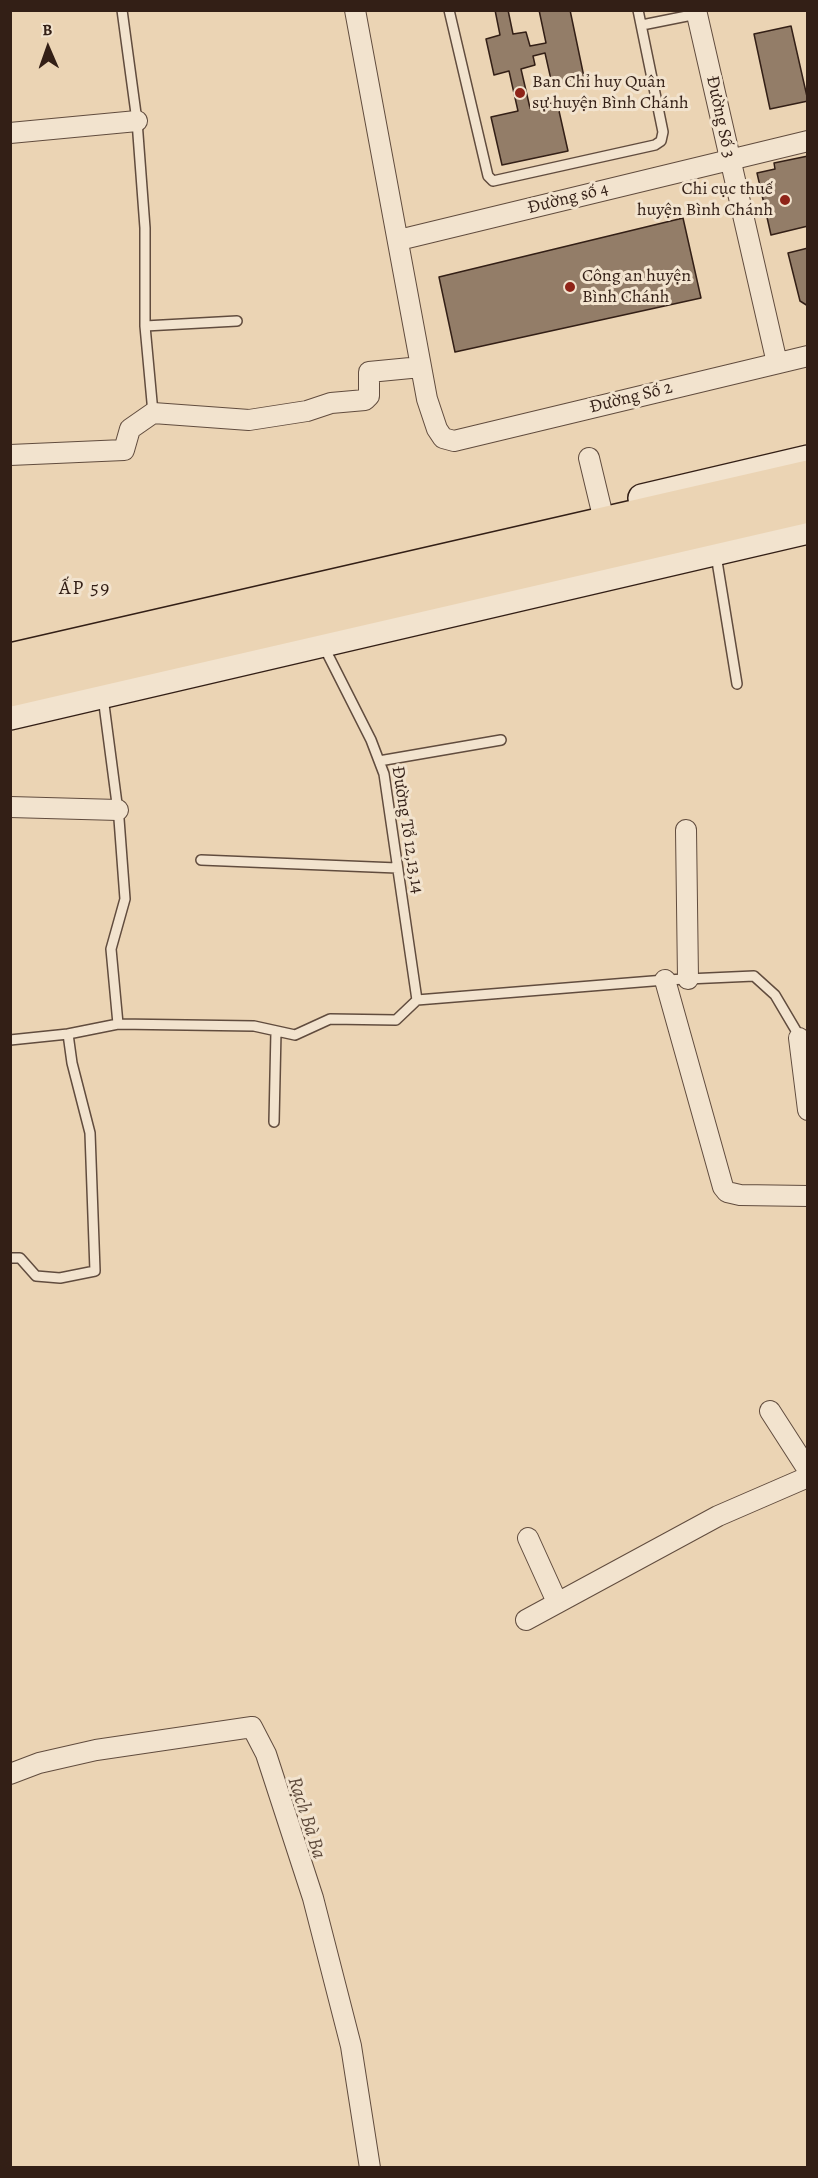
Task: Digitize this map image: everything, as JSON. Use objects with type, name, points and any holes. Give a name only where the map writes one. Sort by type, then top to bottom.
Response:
[{"type":"highway","points":[[10,660],[807,477]]},
{"type":"highway","points":[[10,690],[807,506]]},
{"type":"street","points":[[10,455],[124,450],[130,429],[153,412],[249,420],[307,411],[331,403],[367,399],[369,372],[421,367],[355,10]]},
{"type":"street","name":"Đường Số 3","points":[[697,12],[777,363]]},
{"type":"street","points":[[10,133],[137,121]]},
{"type":"street","name":"Đường số 4","points":[[399,240],[807,141]]},
{"type":"street","name":"Đường Số 2","points":[[421,367],[427,399],[437,429],[443,438],[454,441],[807,356]]},
{"type":"street","points":[[590,459],[601,508]]},
{"type":"street","points":[[10,644],[807,459]]},
{"type":"street","points":[[10,716],[807,531]]},
{"type":"street","points":[[10,807],[118,810]]},
{"type":"street","points":[[686,830],[688,979]]},
{"type":"street","points":[[665,980],[723,1187],[727,1192],[740,1195],[807,1196]]},
{"type":"street","points":[[803,1040],[807,1110]]},
{"type":"street","points":[[770,1411],[807,1470]]},
{"type":"street","points":[[526,1620],[734,1508],[807,1477]]},
{"type":"street","points":[[528,1538],[557,1602]]},
{"type":"street","points":[[10,1774],[39,1763],[96,1750],[252,1726],[266,1754],[313,1898],[351,2046],[370,2168]]},
{"type":"lane","points":[[122,10],[137,121],[145,228],[145,326],[153,412]]},
{"type":"lane","points":[[449,10],[488,176],[493,181],[656,145],[661,141],[663,132],[638,10]]},
{"type":"lane","points":[[642,26],[697,12]]},
{"type":"lane","points":[[145,326],[237,321]]},
{"type":"lane","points":[[716,553],[737,684]]},
{"type":"lane","name":"Đường Tổ 12,13,14","points":[[321,642],[371,740],[384,774],[417,1000]]},
{"type":"lane","points":[[103,695],[118,810],[125,898],[111,949],[118,1024]]},
{"type":"lane","points":[[379,761],[501,740]]},
{"type":"lane","points":[[201,860],[397,868]]},
{"type":"lane","points":[[10,1040],[68,1034],[118,1024],[254,1026],[295,1035],[330,1019],[396,1020],[417,1000],[665,980],[754,976],[775,995],[803,1040]]},
{"type":"lane","points":[[273,1122],[276,1031]]},
{"type":"lane","points":[[10,1258],[20,1258],[36,1276],[60,1278],[95,1271],[90,1133],[72,1063],[68,1034]]},
{"type":"building","name":"Ban Chỉ huy Quân sự huyện Bình Chánh","points":[[495,10],[508,10],[513,34],[526,32],[530,46],[546,43],[539,10],[570,10],[584,77],[552,84],[545,53],[533,56],[535,65],[521,69],[530,108],[557,102],[568,151],[502,165],[491,117],[518,111],[509,71],[494,75],[486,39],[500,35]]},
{"type":"building","points":[[791,26],[808,101],[770,109],[754,34]]},
{"type":"building","name":"Chi cục thuế huyện Bình Chánh","points":[[808,156],[808,226],[771,235],[757,173],[775,169],[774,163]]},
{"type":"building","name":"Công an huyện Bình Chánh","points":[[683,218],[701,298],[455,352],[439,277]]},
{"type":"building","points":[[808,248],[808,306],[800,301],[788,253]]},
{"type":"place","name":"Ban Chỉ huy Quân sự huyện Bình Chánh","points":[[520,93]]},
{"type":"place","name":"Chi cục thuế huyện Bình Chánh","points":[[785,200]]},
{"type":"place","name":"Công an huyện Bình Chánh","points":[[570,287]]},
{"type":"district","name":"ẤP 59","points":[[85,589]]},
{"type":"water label","name":"Rạch Bà Ba","points":[[306,1818]]}]
